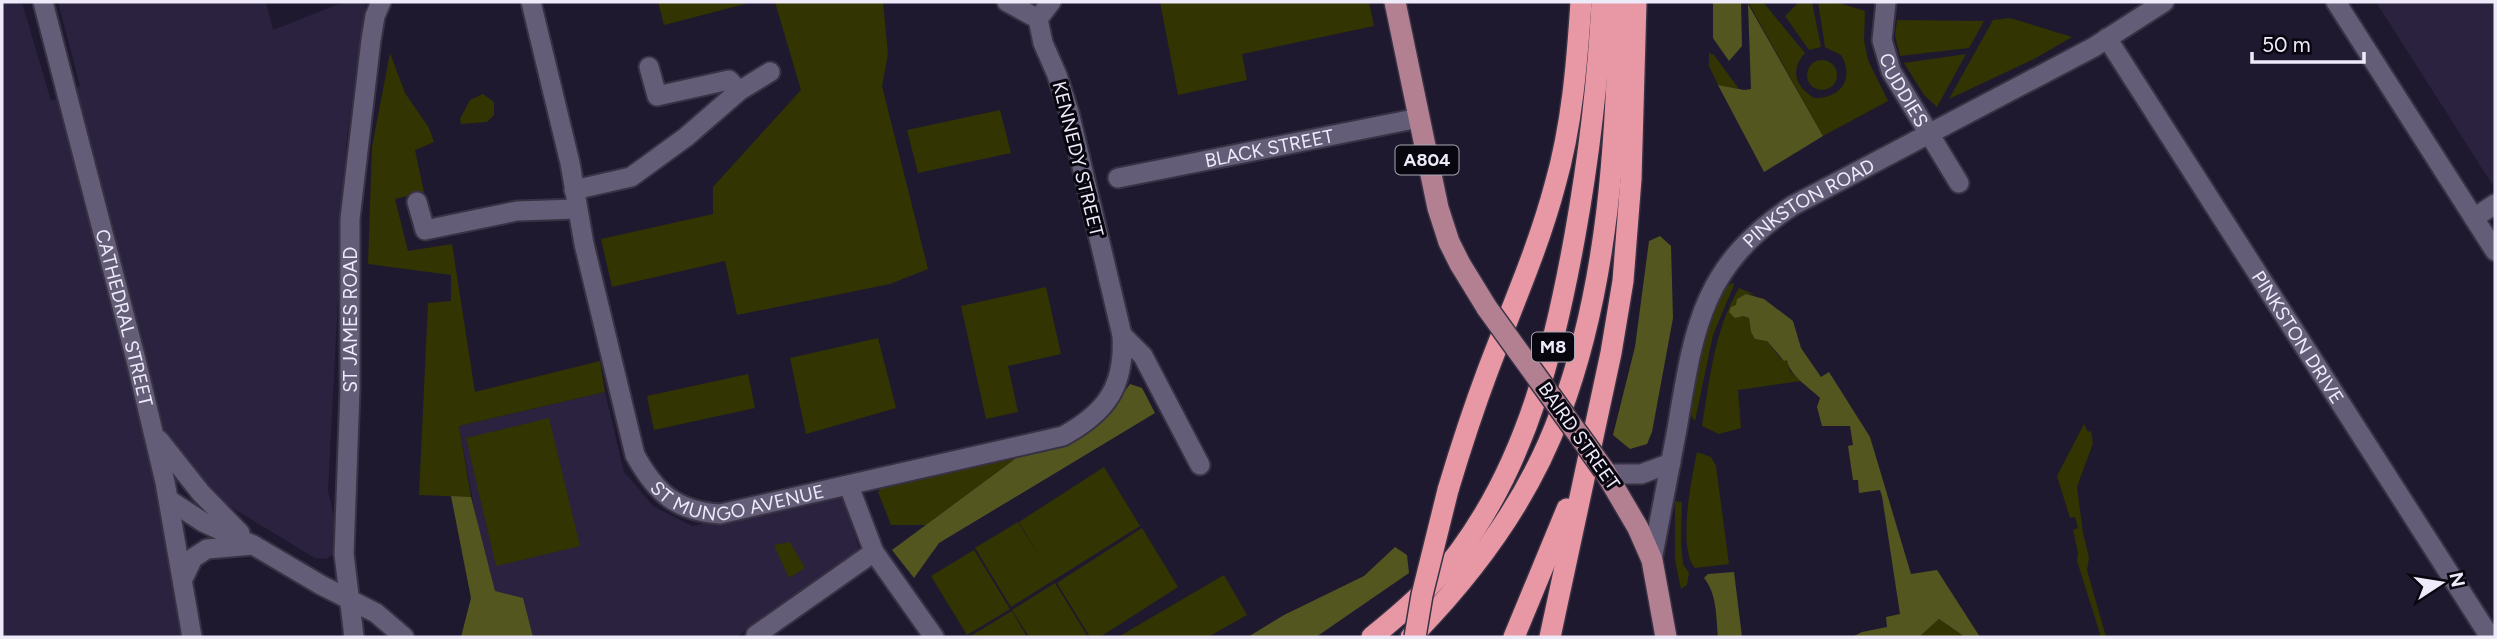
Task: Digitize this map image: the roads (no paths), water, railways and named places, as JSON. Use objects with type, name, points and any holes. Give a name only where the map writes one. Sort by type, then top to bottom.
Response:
[{"type":"highway","name":"M8","points":[[1413,637],[1448,491],[1478,397],[1529,265],[1555,186],[1572,100],[1581,2]]},
{"type":"highway","name":"M8","points":[[1372,637],[1407,609],[1459,551],[1488,506],[1532,413],[1557,329],[1580,209],[1596,86],[1602,2]]},
{"type":"highway","name":"M8","points":[[1413,637],[1486,551],[1508,516],[1560,417],[1573,377],[1595,282],[1608,201],[1618,83],[1620,2]]},
{"type":"highway","points":[[1550,637],[1616,321],[1628,229],[1636,2]]},
{"type":"highway","points":[[1514,637],[1568,506],[1601,400]]},
{"type":"highway","name":"M8","points":[[1427,637],[1448,491]]},
{"type":"main road","name":"BAIRD STREET","points":[[1395,2],[1437,208],[1449,243],[1487,308],[1606,472],[1638,528],[1652,560]]},
{"type":"main road","name":"A804","points":[[1652,560],[1666,637]]},
{"type":"street","name":"CATHEDRAL STREET","points":[[43,2],[154,434],[169,500],[192,637]]},
{"type":"street","name":"ST JAMES ROAD","points":[[354,637],[344,554],[350,219],[371,40],[375,16],[381,2]]},
{"type":"street","name":"ST MUNGO AVENUE","points":[[531,2],[570,163],[575,199],[631,441],[635,455],[654,484],[666,496],[692,510],[720,514],[1048,440],[1077,428],[1103,408],[1115,387],[1124,357],[1122,335]]},
{"type":"street","points":[[1007,2],[1038,19],[1051,2]]},
{"type":"street","name":"CUDDIES","points":[[1886,2],[1882,21],[1885,55],[1891,71],[1958,183]]},
{"type":"street","name":"PINKSTON ROAD","points":[[1652,560],[1696,328],[1712,289],[1732,259],[1762,226],[1792,206],[1930,135],[2107,38],[2164,2]]},
{"type":"street","points":[[2336,2],[2495,251]]},
{"type":"street","name":"KENNEDY STREET","points":[[1038,19],[1042,43],[1053,64],[1069,111],[1122,335]]},
{"type":"street","name":"PINKSTON DRIVE","points":[[2107,38],[2490,637]]},
{"type":"street","points":[[649,67],[656,96],[729,80],[739,91]]},
{"type":"street","points":[[417,202],[425,230],[575,199],[631,177],[702,125],[739,91],[770,72]]},
{"type":"street","name":"BLACK STREET","points":[[1118,178],[1419,118]]},
{"type":"street","points":[[2474,218],[2495,204]]},
{"type":"street","points":[[1122,335],[1143,356],[1200,465]]},
{"type":"street","points":[[154,434],[219,513],[253,545]]},
{"type":"street","points":[[1606,472],[1641,474],[1671,463]]},
{"type":"street","points":[[849,486],[874,552],[934,637]]},
{"type":"street","points":[[169,500],[203,522],[253,545],[321,585],[349,597],[376,613],[404,637]]},
{"type":"street","points":[[183,579],[193,558],[207,548],[253,545]]},
{"type":"street","points":[[757,636],[874,552]]}]
